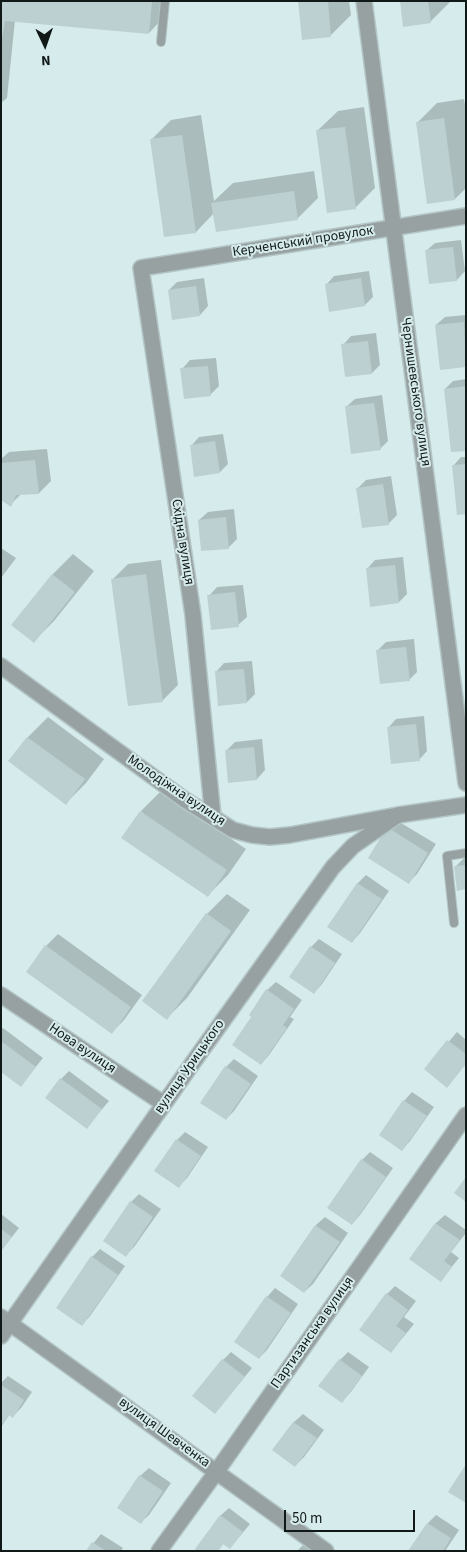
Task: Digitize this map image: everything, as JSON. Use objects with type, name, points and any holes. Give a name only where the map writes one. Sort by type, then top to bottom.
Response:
[{"type":"street","name":"Чернишевського вулиця","points":[[364,1],[466,783]]},
{"type":"street","name":"Керченський провулок","points":[[141,268],[466,216]]},
{"type":"street","name":"Східна вулиця","points":[[141,268],[193,615],[213,817]]},
{"type":"street","name":"Молодіжна вулиця","points":[[1,666],[185,800],[233,830],[270,837],[466,805]]},
{"type":"street","name":"вулиця Урицького","points":[[1,1336],[6,1320],[164,1104],[333,867],[353,846],[398,815]]},
{"type":"street","name":"Нова вулиця","points":[[1,995],[164,1104]]},
{"type":"street","name":"Партизанська вулиця","points":[[159,1551],[466,1115]]},
{"type":"street","name":"вулиця Шевченка","points":[[6,1320],[326,1551]]},
{"type":"lane","points":[[161,42],[165,1]]},
{"type":"lane","points":[[454,923],[447,856],[466,853]]},
{"type":"building","points":[[1,1],[152,1],[149,34],[5,21],[1,44]]},
{"type":"building","points":[[298,1],[328,1],[331,37],[302,40]]},
{"type":"building","points":[[400,1],[428,1],[431,23],[403,27]]},
{"type":"building","points":[[444,118],[455,200],[427,204],[416,122]]},
{"type":"building","points":[[345,127],[356,209],[327,213],[316,130]]},
{"type":"building","points":[[182,135],[196,233],[164,237],[150,139]]},
{"type":"building","points":[[294,191],[298,220],[216,232],[211,203]]},
{"type":"building","points":[[453,247],[457,281],[429,284],[425,250]]},
{"type":"building","points":[[361,278],[365,306],[329,312],[325,284]]},
{"type":"building","points":[[196,286],[200,316],[172,320],[168,290]]},
{"type":"building","points":[[464,322],[466,367],[440,370],[435,325]]},
{"type":"building","points":[[368,341],[372,374],[345,377],[341,344]]},
{"type":"building","points":[[208,366],[211,396],[184,399],[180,368]]},
{"type":"building","points":[[466,386],[466,451],[451,452],[444,389]]},
{"type":"building","points":[[374,403],[381,450],[351,454],[345,406]]},
{"type":"building","points":[[215,441],[220,473],[194,477],[190,445]]},
{"type":"building","points":[[35,460],[39,494],[16,495],[11,507],[1,500],[1,463]]},
{"type":"building","points":[[466,464],[466,514],[457,515],[452,465]]},
{"type":"building","points":[[383,484],[389,525],[362,528],[356,488]]},
{"type":"building","points":[[226,517],[229,549],[201,551],[198,520]]},
{"type":"building","points":[[395,565],[399,603],[370,607],[366,568]]},
{"type":"building","points":[[52,574],[75,592],[34,643],[11,625]]},
{"type":"building","points":[[146,574],[163,702],[128,706],[111,579]]},
{"type":"building","points":[[235,592],[239,627],[211,630],[207,595]]},
{"type":"building","points":[[406,647],[410,681],[380,684],[376,650]]},
{"type":"building","points":[[244,669],[247,703],[218,706],[215,671]]},
{"type":"building","points":[[416,724],[420,761],[391,764],[387,727]]},
{"type":"building","points":[[27,737],[85,779],[66,805],[8,761]]},
{"type":"building","points":[[254,747],[257,780],[228,783],[225,750]]},
{"type":"building","points":[[140,811],[227,870],[208,897],[121,838]]},
{"type":"building","points":[[387,827],[428,853],[409,884],[368,858]]},
{"type":"building","points":[[466,865],[466,889],[457,891],[454,866]]},
{"type":"building","points":[[357,883],[382,899],[352,943],[327,927]]},
{"type":"building","points":[[206,913],[231,931],[167,1020],[142,1001]]},
{"type":"building","points":[[45,945],[131,1007],[112,1034],[26,972]]},
{"type":"building","points":[[310,946],[335,963],[314,994],[289,977]]},
{"type":"building","points":[[266,989],[294,1009],[283,1025],[287,1028],[261,1065],[232,1045],[251,1017],[249,1015]]},
{"type":"building","points":[[447,1040],[466,1054],[466,1064],[447,1088],[424,1069]]},
{"type":"building","points":[[1,1041],[36,1067],[21,1087],[1,1072]]},
{"type":"building","points":[[225,1066],[251,1084],[226,1120],[200,1103]]},
{"type":"building","points":[[60,1078],[102,1109],[87,1129],[45,1098]]},
{"type":"building","points":[[403,1100],[427,1116],[402,1151],[379,1135]]},
{"type":"building","points":[[176,1139],[201,1156],[179,1188],[154,1171]]},
{"type":"building","points":[[361,1159],[386,1177],[352,1225],[327,1208]]},
{"type":"building","points":[[466,1177],[466,1202],[454,1193]]},
{"type":"building","points":[[130,1201],[153,1217],[126,1257],[103,1241]]},
{"type":"building","points":[[435,1223],[460,1240],[444,1261],[452,1267],[441,1282],[409,1259]]},
{"type":"building","points":[[315,1225],[340,1242],[304,1293],[280,1276]]},
{"type":"building","points":[[1,1229],[12,1237],[1,1251]]},
{"type":"building","points":[[91,1256],[118,1275],[82,1326],[56,1308]]},
{"type":"building","points":[[386,1293],[408,1310],[396,1326],[406,1333],[391,1353],[359,1330]]},
{"type":"building","points":[[266,1296],[291,1313],[259,1359],[234,1342]]},
{"type":"building","points":[[222,1359],[245,1377],[215,1414],[192,1396]]},
{"type":"building","points":[[339,1359],[362,1376],[342,1403],[318,1386]]},
{"type":"building","points":[[1,1385],[24,1400],[13,1418],[9,1415],[1,1426]]},
{"type":"building","points":[[293,1422],[317,1438],[295,1467],[272,1450]]},
{"type":"building","points":[[466,1464],[466,1503],[448,1492]]},
{"type":"building","points":[[139,1475],[163,1491],[141,1524],[117,1508]]},
{"type":"building","points":[[220,1515],[243,1532],[230,1549],[223,1544],[218,1551],[197,1551],[195,1549]]},
{"type":"building","points":[[427,1523],[451,1538],[443,1551],[408,1551]]},
{"type":"building","points":[[92,1542],[106,1551],[86,1551]]}]
